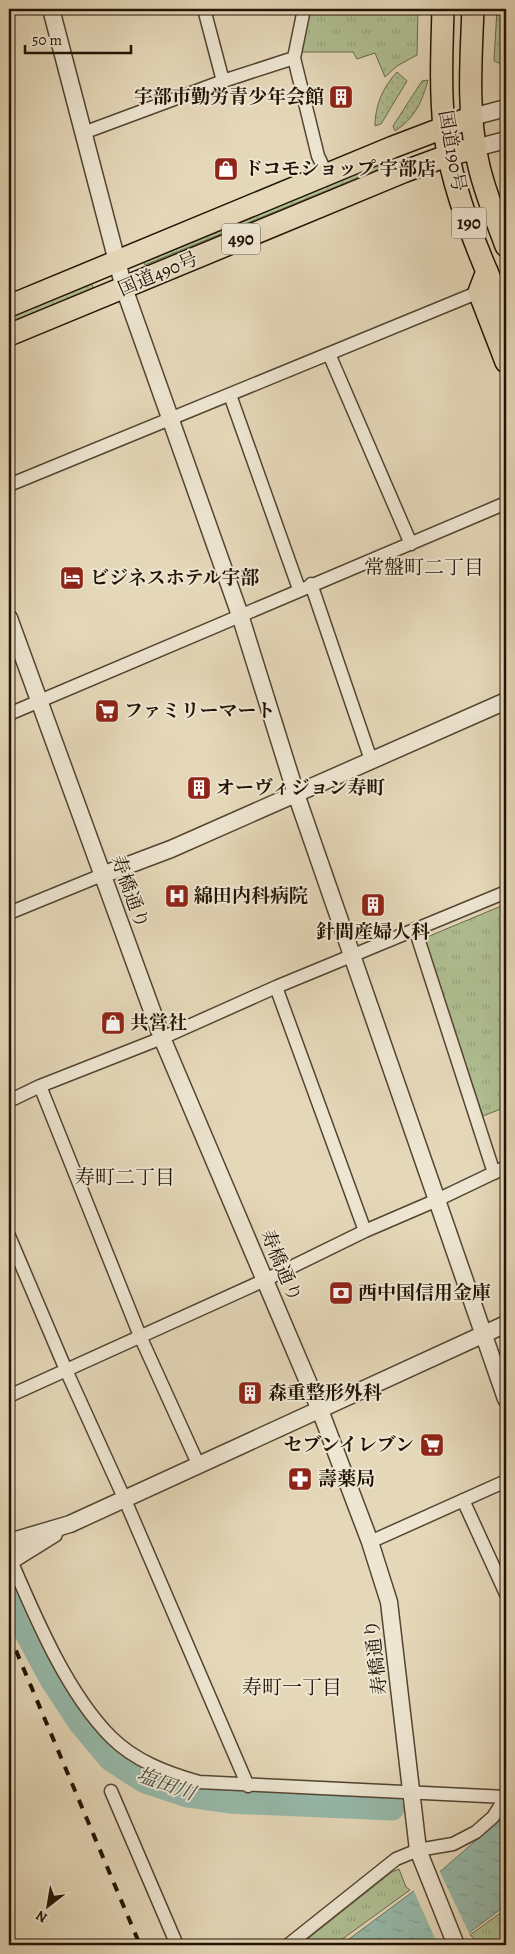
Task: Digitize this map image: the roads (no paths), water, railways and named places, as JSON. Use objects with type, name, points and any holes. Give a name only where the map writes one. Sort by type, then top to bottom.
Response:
[{"type":"highway","name":"国道190号","points":[[443,9],[441,73],[444,127],[449,155],[462,203],[504,308]]},
{"type":"highway","name":"国道190号","points":[[473,9],[470,73],[475,148],[486,194],[506,246]]},
{"type":"highway","name":"国道490号","points":[[9,306],[472,117]]},
{"type":"highway","name":"国道490号","points":[[9,335],[449,155],[475,148]]},
{"type":"highway","points":[[488,271],[479,292],[506,362]]},
{"type":"highway","points":[[479,292],[504,308]]},
{"type":"street","points":[[51,9],[124,288],[240,615],[296,794],[506,1399]]},
{"type":"street","points":[[204,9],[223,81]]},
{"type":"street","points":[[304,9],[294,58],[318,156],[327,176]]},
{"type":"street","points":[[83,133],[223,81],[294,58]]},
{"type":"street","points":[[472,117],[506,108]]},
{"type":"street","points":[[475,148],[506,140]]},
{"type":"street","points":[[9,485],[479,292]]},
{"type":"street","points":[[329,354],[411,544]]},
{"type":"street","points":[[230,395],[299,590]]},
{"type":"street","points":[[9,714],[311,584],[506,503]]},
{"type":"street","points":[[311,584],[371,760]]},
{"type":"street","name":"寿橋通り","points":[[9,618],[162,1038],[320,1410],[370,1542],[389,1602],[418,1850],[456,1945]]},
{"type":"street","points":[[9,913],[171,849],[506,701]]},
{"type":"street","points":[[9,1101],[40,1086],[162,1038],[276,987],[506,892]]},
{"type":"street","points":[[9,1396],[265,1280],[365,1231],[500,1170],[415,929]]},
{"type":"street","points":[[276,987],[365,1231]]},
{"type":"street","points":[[40,1086],[140,1336],[199,1466]]},
{"type":"street","points":[[9,1236],[248,1786]]},
{"type":"street","points":[[9,1542],[70,1524],[125,1500],[506,1324]]},
{"type":"street","points":[[370,1542],[506,1481]]},
{"type":"street","points":[[463,1500],[506,1594]]},
{"type":"street","points":[[70,1524],[10,1560],[34,1616],[77,1693],[112,1738],[141,1760],[178,1776],[199,1782],[248,1786],[506,1797]]},
{"type":"street","points":[[111,1791],[177,1945]]},
{"type":"street","points":[[288,1945],[396,1859],[418,1850],[453,1844],[476,1832],[493,1817],[506,1797]]},
{"type":"water","points":[[506,1817],[506,1905],[453,1945],[341,1945],[442,1870],[497,1822]]},
{"type":"waterway","name":"塩田川","points":[[9,1590],[27,1633],[53,1681],[80,1722],[111,1759],[145,1781],[187,1795],[229,1801],[392,1808]]},
{"type":"railway","points":[[9,1634],[140,1945]]},
{"type":"place","name":"宇部市勤労青少年会館","points":[[341,97]]},
{"type":"place","name":"ドコモショップ 宇部店","points":[[226,169]]},
{"type":"place","name":"ビジネスホテル宇部","points":[[72,578]]},
{"type":"place","name":"ファミリーマート","points":[[107,711]]},
{"type":"place","name":"オーヴィジョン寿町","points":[[199,788]]},
{"type":"place","name":"綿田内科病院","points":[[177,896]]},
{"type":"place","name":"針間産婦人科","points":[[373,905]]},
{"type":"place","name":"共営社","points":[[113,1023]]},
{"type":"place","name":"西中国信用金庫","points":[[341,1293]]},
{"type":"place","name":"森重整形外科","points":[[250,1393]]},
{"type":"place","name":"セブンイレブン","points":[[432,1445]]},
{"type":"place","name":"壽薬局","points":[[300,1479]]},
{"type":"district","name":"常盤町二丁目","points":[[424,567]]},
{"type":"district","name":"寿町二丁目","points":[[125,1177]]},
{"type":"district","name":"寿町一丁目","points":[[292,1687]]}]
